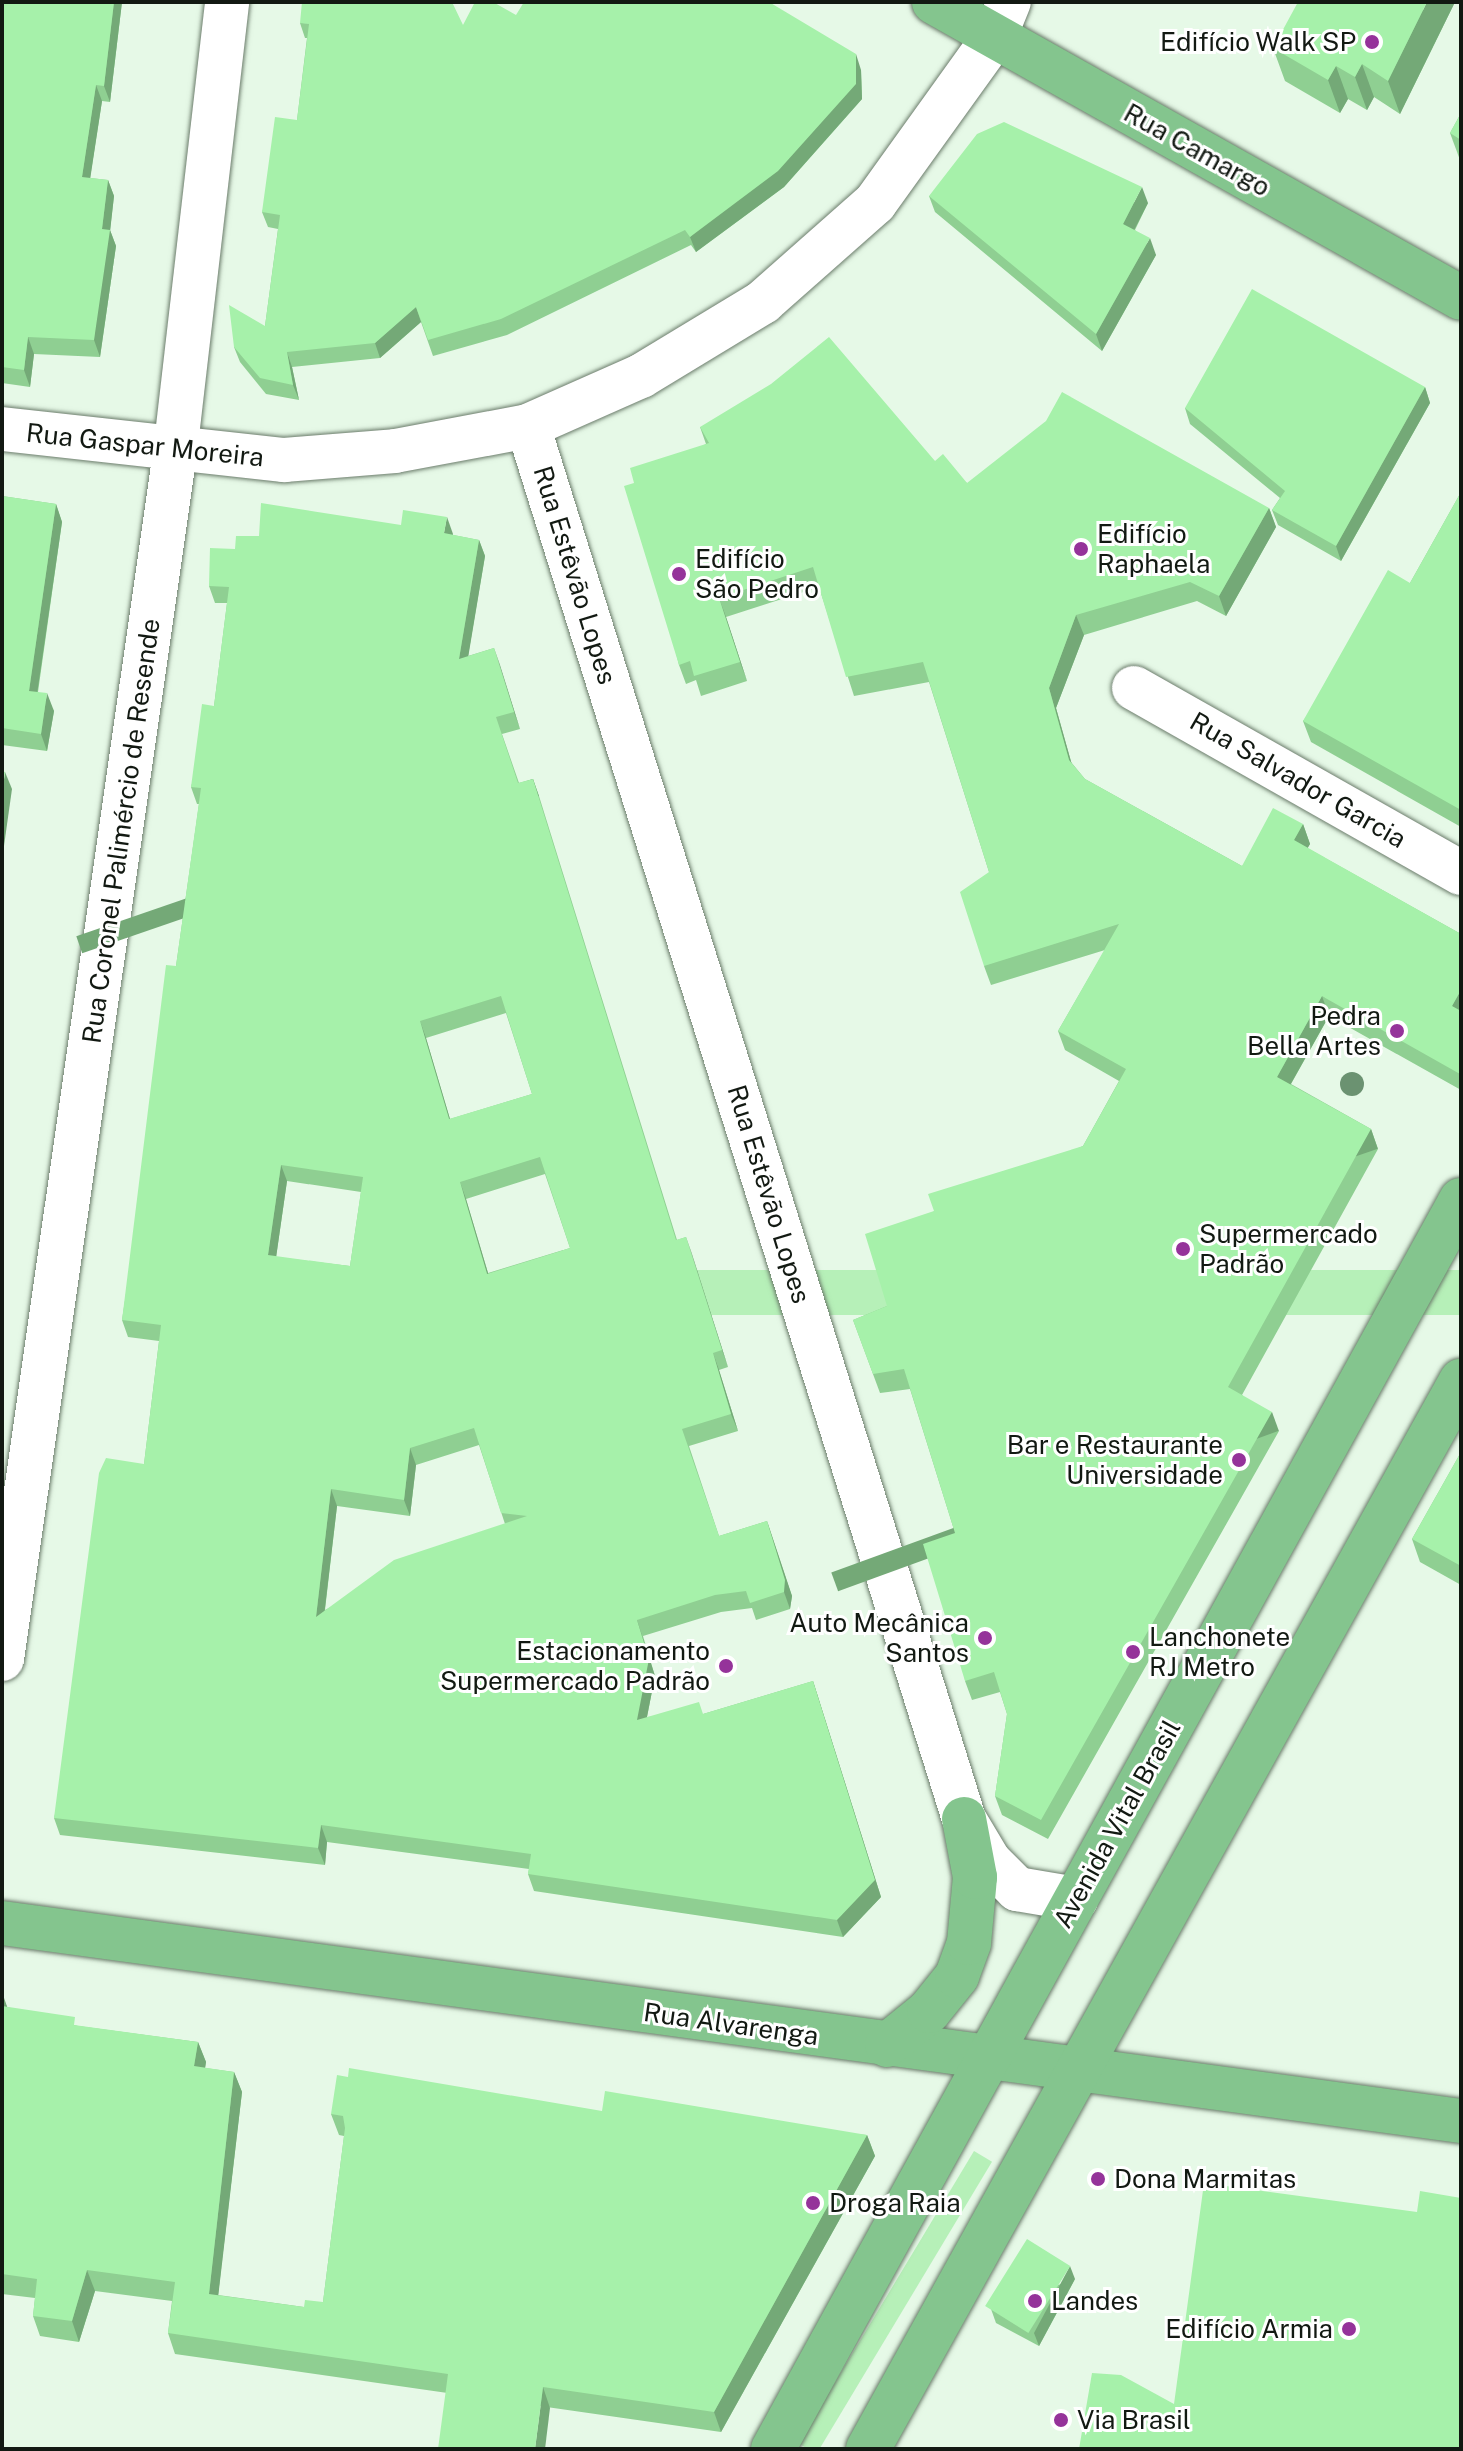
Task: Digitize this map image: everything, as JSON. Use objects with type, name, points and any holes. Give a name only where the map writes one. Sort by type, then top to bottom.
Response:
[{"type":"main road","name":"Rua Camargo","points":[[934,2],[1002,19],[1461,298]]},
{"type":"main road","name":"Avenida Vital Brasil","points":[[773,2449],[1461,1200]]},
{"type":"main road","points":[[868,2449],[1461,1381]]},
{"type":"main road","points":[[887,2045],[957,1976],[969,1943],[975,1877],[964,1819]]},
{"type":"main road","name":"Rua Alvarenga","points":[[2,1923],[1078,2072],[1461,2121]]},
{"type":"street","name":"Rua Coronel Palimércio de Resende","points":[[2,1659],[175,453],[227,2]]},
{"type":"street","name":"Rua Gaspar Moreira","points":[[2,429],[175,453],[300,459],[528,426],[641,376],[763,302],[875,203],[1002,19]]},
{"type":"street","name":"Rua Estêvão Lopes","points":[[528,426],[964,1819],[989,1861],[1017,1889],[1076,1899]]},
{"type":"street","name":"Rua Salvador Garcia","points":[[1134,688],[1461,873]]},
{"type":"green space","points":[[675,1270],[1461,1270],[1461,1315],[675,1315]]},
{"type":"green space","points":[[974,2151],[992,2162],[819,2449],[808,2449],[798,2443]]},
{"type":"building","points":[[2,2],[114,2],[104,86],[96,85],[82,177],[108,180],[102,229],[110,230],[94,340],[28,337],[24,370],[2,367]]},
{"type":"building","points":[[302,2],[452,2],[463,25],[475,2],[493,2],[516,15],[524,2],[769,2],[856,54],[856,84],[778,171],[690,237],[685,230],[501,319],[428,340],[416,307],[375,343],[287,352],[293,385],[260,378],[234,347],[229,305],[265,326],[280,215],[262,212],[275,117],[297,120],[309,24],[300,23]]},
{"type":"building","points":[[1298,2],[1427,2],[1388,81],[1362,64],[1355,77],[1336,66],[1328,80],[1273,48]]},
{"type":"building","points":[[1461,113],[1461,140],[1450,133]]},
{"type":"building","points":[[1004,122],[1142,187],[1123,224],[1150,238],[1096,334],[929,196],[977,134]]},
{"type":"building","points":[[1252,289],[1425,387],[1336,546],[1272,510],[1285,491],[1185,408]]},
{"type":"building","points":[[829,337],[935,461],[943,454],[967,483],[1046,421],[1062,392],[1269,508],[1219,596],[1190,582],[1076,615],[1049,688],[1069,760],[1085,779],[1242,866],[1273,808],[1303,824],[1294,840],[1461,934],[1461,990],[1452,1006],[1461,1011],[1460,1074],[1322,996],[1277,1077],[1371,1129],[1228,1387],[1272,1412],[1041,1820],[995,1796],[1007,1714],[994,1672],[965,1681],[923,1544],[955,1533],[904,1369],[873,1374],[853,1320],[887,1306],[865,1234],[934,1211],[928,1194],[1083,1146],[1126,1069],[1058,1031],[1119,924],[984,966],[960,892],[989,872],[923,662],[846,677],[813,567],[719,598],[740,662],[694,676],[690,661],[679,665],[624,486],[634,483],[630,468],[709,443],[700,427],[771,384]]},
{"type":"building","points":[[1461,492],[1461,810],[1303,721],[1388,570],[1410,583]]},
{"type":"building","points":[[2,496],[56,504],[29,691],[47,693],[41,734],[2,728]]},
{"type":"building","points":[[261,503],[401,525],[403,510],[447,517],[444,533],[479,540],[459,659],[494,648],[514,712],[496,717],[518,783],[533,779],[676,1240],[686,1237],[722,1350],[713,1353],[731,1414],[682,1429],[719,1536],[767,1521],[785,1580],[784,1592],[750,1603],[746,1591],[715,1595],[637,1620],[649,1659],[637,1720],[699,1702],[703,1714],[813,1681],[875,1880],[837,1920],[528,1874],[531,1854],[321,1825],[318,1848],[54,1818],[99,1473],[106,1458],[144,1464],[161,1325],[122,1320],[166,965],[176,966],[201,788],[191,787],[202,704],[214,706],[229,587],[209,586],[210,548],[235,549],[236,536],[259,536]],"holes":[[[501,996],[532,1094],[449,1119],[420,1021]],[[540,1157],[570,1248],[487,1274],[460,1182]],[[281,1165],[363,1177],[350,1266],[268,1255]],[[474,1428],[501,1513],[527,1516],[394,1560],[316,1617],[331,1489],[404,1500],[410,1448]]]},
{"type":"building","points":[[1461,1452],[1461,1566],[1412,1539]]},
{"type":"building","points":[[2,2006],[75,2017],[74,2025],[198,2042],[194,2066],[234,2072],[209,2294],[304,2307],[305,2300],[323,2302],[345,2128],[343,2116],[331,2114],[337,2075],[348,2077],[349,2068],[602,2111],[605,2091],[867,2135],[714,2412],[543,2387],[535,2449],[438,2449],[448,2374],[168,2333],[175,2282],[87,2270],[72,2321],[33,2316],[37,2279],[2,2274]]},
{"type":"building","points":[[1204,2183],[1417,2212],[1420,2191],[1461,2198],[1461,2449],[1079,2449],[1092,2373],[1121,2375],[1174,2404]]},
{"type":"building","name":"Landes","points":[[1027,2239],[1070,2266],[1028,2333],[985,2306]]},
{"type":"place","name":"Edifício Walk SP","points":[[1372,42]]},
{"type":"place","name":"Edifício Raphaela","points":[[1081,549]]},
{"type":"place","name":"Edifício São Pedro","points":[[679,574]]},
{"type":"place","name":"Pedra Bella Artes","points":[[1397,1031]]},
{"type":"place","name":"Supermercado Padrão","points":[[1183,1249]]},
{"type":"place","name":"Bar e Restaurante Universidade","points":[[1239,1460]]},
{"type":"place","name":"Auto Mecânica Santos","points":[[985,1638]]},
{"type":"place","name":"Lanchonete RJ Metro","points":[[1133,1652]]},
{"type":"place","name":"Estacionamento Supermercado Padrão","points":[[726,1666]]},
{"type":"place","name":"Dona Marmitas","points":[[1098,2179]]},
{"type":"place","name":"Droga Raia","points":[[813,2203]]},
{"type":"place","name":"Landes","points":[[1035,2301]]},
{"type":"place","name":"Edifício Armia","points":[[1349,2329]]},
{"type":"place","name":"Via Brasil","points":[[1061,2420]]}]
